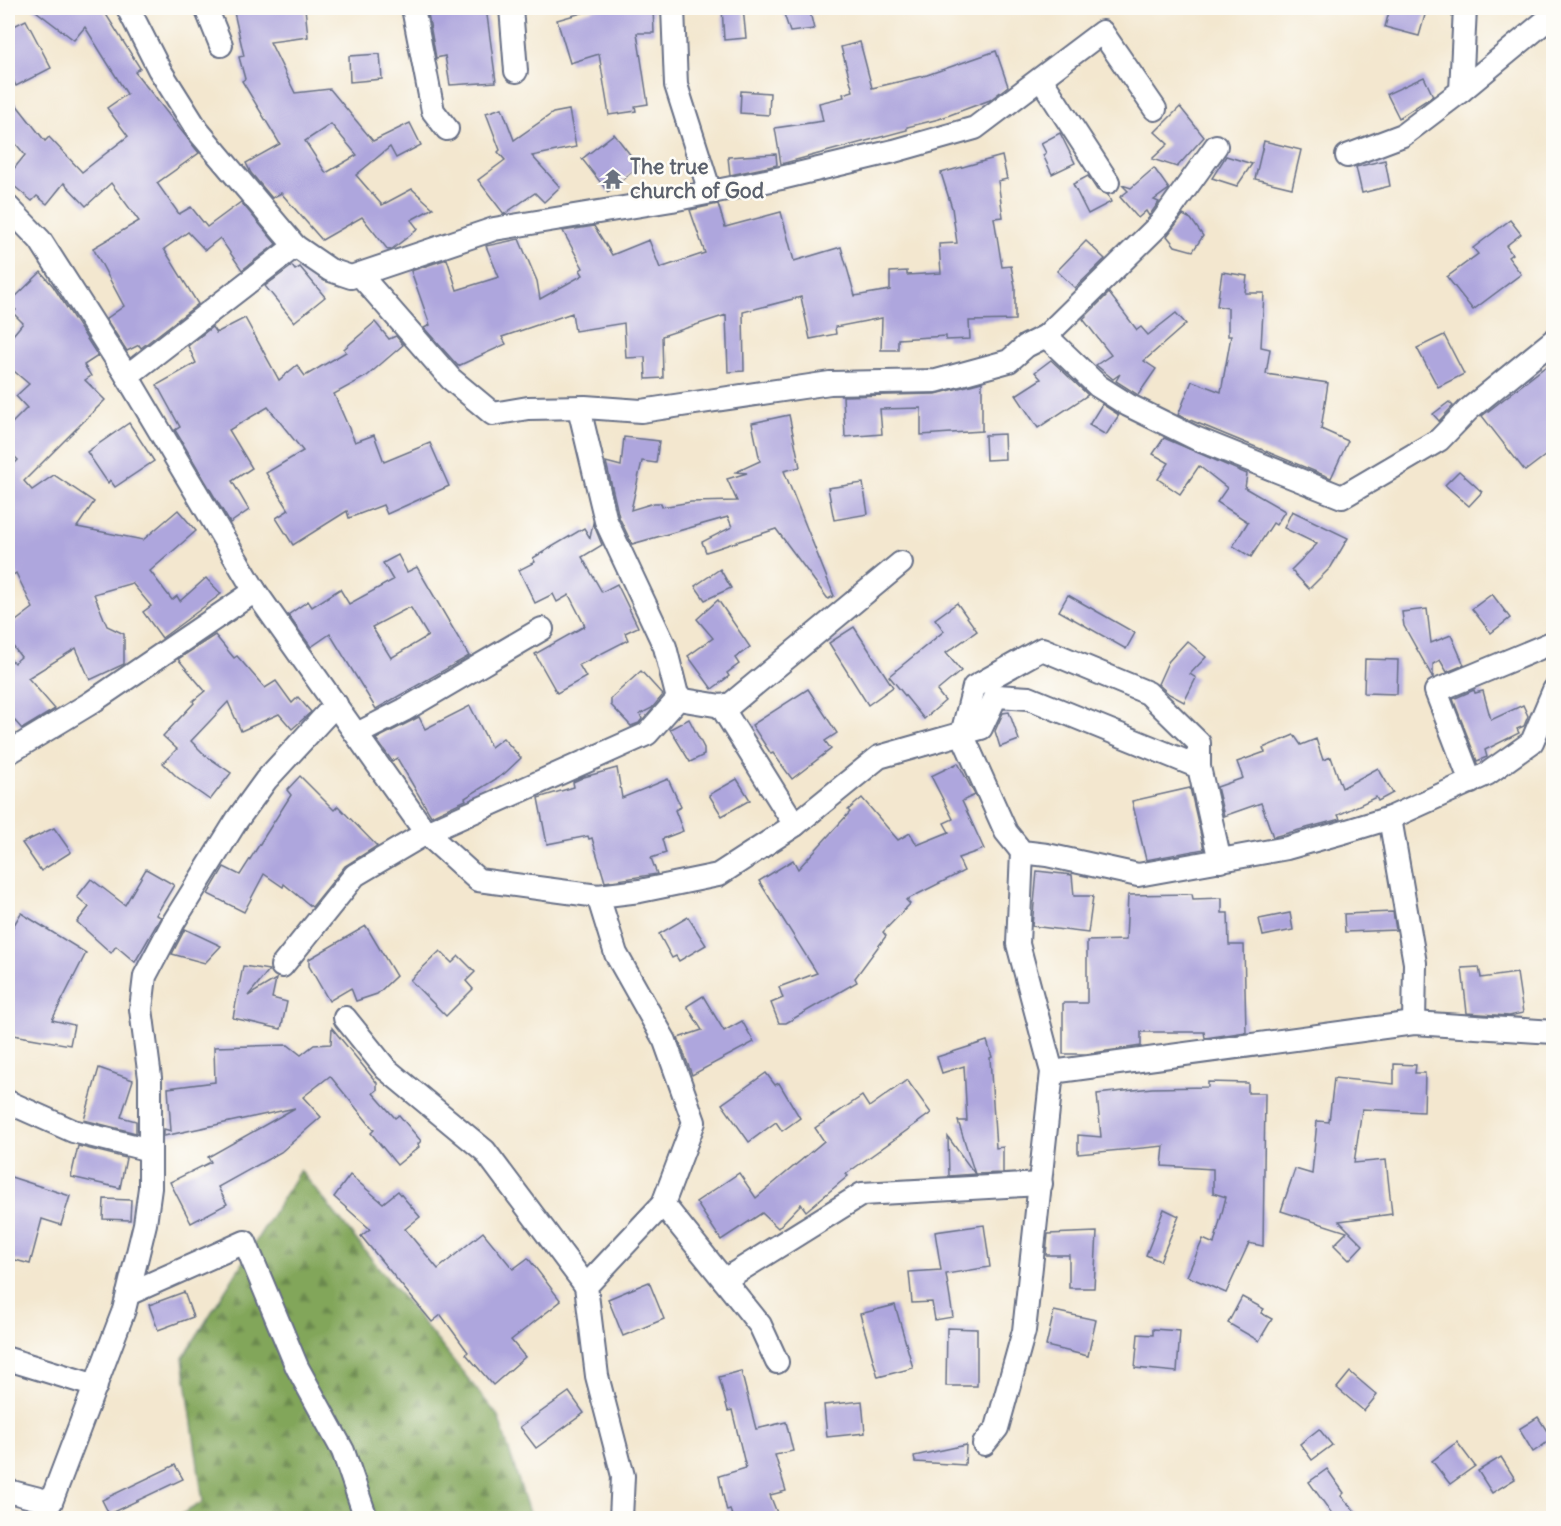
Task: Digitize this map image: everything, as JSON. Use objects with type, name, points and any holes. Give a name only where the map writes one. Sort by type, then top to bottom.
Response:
[{"type":"street","points":[[128,8],[159,69],[198,131],[295,246],[337,274],[351,277],[360,276],[494,229],[710,192],[826,168],[975,128],[1102,32],[1155,110]]},
{"type":"street","points":[[207,8],[220,45]]},
{"type":"street","points":[[413,8],[432,111],[447,129]]},
{"type":"street","points":[[511,8],[516,70]]},
{"type":"street","points":[[673,8],[676,85],[710,192]]},
{"type":"street","points":[[1461,92],[1465,8]]},
{"type":"street","points":[[1347,156],[1403,135],[1461,92],[1554,14]]},
{"type":"street","points":[[1041,79],[1108,182]]},
{"type":"street","points":[[360,276],[451,379],[493,414],[528,408],[641,411],[830,383],[936,381],[1009,361],[1026,346],[1046,336],[1160,224],[1216,146]]},
{"type":"street","points":[[8,207],[40,240],[127,376],[255,591],[426,833],[478,880],[598,896],[640,891],[718,875],[795,825],[879,757],[981,728],[996,696],[1029,698],[1199,767]]},
{"type":"street","points":[[127,376],[295,246]]},
{"type":"street","points":[[1046,336],[1098,386],[1128,405],[1195,438],[1342,497],[1439,440],[1468,410],[1554,340]]},
{"type":"street","points":[[579,408],[606,521],[665,647],[678,699]]},
{"type":"street","points":[[678,699],[721,706],[730,704],[748,692],[901,563]]},
{"type":"street","points":[[8,753],[89,704],[255,591]]},
{"type":"street","points":[[357,734],[404,710],[542,629]]},
{"type":"street","points":[[1471,782],[1436,691],[1554,642]]},
{"type":"street","points":[[984,1444],[997,1428],[1024,1331],[1052,1072],[1018,944],[1022,852],[1006,832],[962,734],[974,687],[1042,649],[1148,693],[1199,742],[1199,767],[1220,861]]},
{"type":"street","points":[[1022,852],[1047,855],[1138,875],[1287,848],[1390,818],[1487,774],[1533,742],[1554,690]]},
{"type":"street","points":[[282,966],[355,875],[426,833],[647,734],[678,699]]},
{"type":"street","points":[[8,1491],[46,1510],[96,1386],[128,1294],[150,1188],[150,1078],[141,1009],[145,976],[173,923],[237,820],[266,780],[336,704]]},
{"type":"street","points":[[721,706],[795,825]]},
{"type":"street","points":[[1390,818],[1414,963],[1414,1023]]},
{"type":"street","points":[[586,1286],[663,1204],[694,1122],[665,1041],[616,954],[598,896]]},
{"type":"street","points":[[345,1018],[386,1069],[485,1151],[586,1286],[597,1376],[623,1476],[621,1518]]},
{"type":"street","points":[[1052,1072],[1414,1023],[1554,1032]]},
{"type":"street","points":[[8,1101],[73,1131],[150,1150]]},
{"type":"street","points":[[724,1280],[862,1194],[1041,1184]]},
{"type":"street","points":[[663,1204],[760,1325],[777,1362]]},
{"type":"street","points":[[128,1294],[245,1242],[297,1367],[343,1451],[366,1518]]},
{"type":"street","points":[[8,1359],[96,1386]]},
{"type":"green space","points":[[300,1170],[498,1416],[530,1516],[527,1518],[175,1518],[203,1502],[183,1358]]},
{"type":"building","points":[[32,8],[102,8],[140,68],[135,72],[199,153],[157,183],[179,214],[191,207],[207,227],[241,202],[276,244],[242,270],[220,238],[205,250],[188,232],[164,249],[198,304],[141,348],[139,345],[127,351],[106,319],[124,306],[93,248],[139,221],[111,183],[86,206],[64,183],[47,204],[37,196],[32,201],[8,181],[8,176],[25,155],[8,134],[8,94],[45,141],[49,137],[82,172],[128,136],[107,108],[127,94],[85,27],[74,40]]},
{"type":"building","points":[[233,8],[305,8],[308,37],[270,42],[295,93],[330,89],[373,141],[410,123],[421,145],[396,158],[390,147],[356,175],[382,205],[412,189],[433,208],[411,220],[418,229],[388,250],[362,217],[322,240],[281,193],[272,198],[251,173],[246,163],[280,144],[242,81],[245,79],[239,57],[244,56]],"holes":[[[331,124],[357,155],[326,173],[305,141]]]},
{"type":"building","points":[[427,8],[486,8],[496,82],[450,85],[445,56],[436,58]]},
{"type":"building","points":[[599,8],[653,8],[654,33],[637,33],[648,104],[635,106],[636,111],[609,115],[599,54],[570,63],[557,20]]},
{"type":"building","points":[[722,8],[743,8],[746,38],[724,40]]},
{"type":"building","points":[[782,8],[809,8],[814,29],[790,32]]},
{"type":"building","points":[[1390,8],[1427,8],[1419,36],[1385,27]]},
{"type":"building","points":[[26,20],[51,68],[16,86],[8,69],[8,29]]},
{"type":"building","points":[[860,42],[872,88],[927,75],[996,51],[1008,86],[990,100],[939,119],[907,127],[907,130],[781,164],[775,128],[823,121],[819,103],[844,97],[843,94],[853,91],[841,47]]},
{"type":"building","points":[[380,54],[382,79],[350,82],[349,56]]},
{"type":"building","points":[[1424,77],[1433,96],[1399,118],[1387,94]]},
{"type":"building","points":[[741,91],[770,93],[769,115],[740,113]]},
{"type":"building","points":[[1180,107],[1204,137],[1177,167],[1152,159],[1168,144],[1155,132]]},
{"type":"building","points":[[502,108],[514,140],[553,113],[569,110],[576,147],[532,156],[560,187],[544,202],[535,193],[504,214],[478,180],[505,160],[498,152],[500,150],[486,113]]},
{"type":"building","points":[[1060,133],[1075,163],[1052,174],[1043,155],[1046,153],[1041,143]]},
{"type":"building","points":[[614,134],[639,166],[608,192],[582,159]]},
{"type":"building","points":[[1264,141],[1301,150],[1292,188],[1255,179]]},
{"type":"building","points":[[776,154],[777,165],[730,175],[728,157]]},
{"type":"building","points":[[1002,156],[1007,179],[998,181],[1003,217],[994,218],[1002,267],[1011,266],[1015,286],[1015,320],[969,321],[970,339],[946,340],[946,336],[898,339],[898,350],[881,350],[882,318],[835,327],[836,334],[810,339],[801,297],[743,312],[744,371],[728,372],[726,315],[662,336],[663,378],[646,379],[645,357],[626,358],[624,323],[575,331],[572,313],[502,337],[506,344],[458,366],[424,328],[430,325],[411,271],[447,259],[457,290],[499,277],[486,246],[519,239],[537,281],[540,299],[583,275],[580,270],[583,268],[563,231],[594,226],[612,255],[649,240],[660,268],[705,253],[690,210],[718,204],[725,227],[781,212],[794,261],[841,247],[855,296],[890,290],[890,272],[907,271],[907,275],[941,273],[939,244],[957,243],[952,208],[941,173]]},
{"type":"building","points":[[1226,156],[1252,164],[1237,186],[1212,178]]},
{"type":"building","points":[[1385,160],[1390,186],[1362,193],[1356,167]]},
{"type":"building","points":[[1154,168],[1169,189],[1154,200],[1159,202],[1149,216],[1146,211],[1138,218],[1120,197],[1128,191],[1122,185],[1131,188]]},
{"type":"building","points":[[1088,176],[1097,190],[1108,195],[1111,202],[1088,214],[1073,184]]},
{"type":"building","points":[[1183,215],[1191,219],[1203,236],[1193,251],[1175,246],[1167,236]]},
{"type":"building","points":[[1510,220],[1521,234],[1506,246],[1512,254],[1508,257],[1521,274],[1473,310],[1447,277],[1478,254],[1473,248]]},
{"type":"building","points":[[1086,241],[1105,259],[1075,288],[1057,271]]},
{"type":"building","points":[[292,266],[295,270],[300,267],[325,297],[294,322],[265,286]]},
{"type":"building","points":[[41,272],[53,286],[98,356],[84,365],[91,376],[85,380],[105,400],[24,481],[32,490],[54,475],[94,502],[77,527],[143,540],[178,510],[196,531],[150,571],[172,600],[177,596],[180,601],[206,578],[221,594],[162,638],[143,612],[151,606],[132,583],[94,594],[107,626],[124,634],[124,664],[90,680],[76,648],[28,678],[55,709],[22,729],[8,713],[8,656],[14,663],[21,657],[8,640],[8,627],[33,608],[16,573],[8,578],[8,460],[12,466],[18,460],[8,450],[8,427],[27,408],[16,396],[29,384],[8,366],[8,341],[23,323],[13,313],[16,310],[9,303]]},
{"type":"building","points":[[1222,272],[1247,276],[1245,293],[1264,293],[1261,347],[1270,349],[1266,374],[1328,383],[1321,429],[1348,441],[1331,478],[1178,415],[1192,381],[1221,392],[1231,336],[1228,336],[1228,308],[1217,306]]},
{"type":"building","points":[[1109,293],[1137,330],[1141,327],[1148,335],[1176,313],[1186,324],[1144,361],[1156,369],[1138,395],[1116,381],[1120,374],[1113,379],[1096,365],[1111,355],[1083,319]]},
{"type":"building","points":[[245,318],[279,380],[297,365],[305,376],[346,352],[344,349],[375,322],[389,339],[396,336],[403,345],[367,376],[334,394],[355,442],[374,435],[384,462],[430,443],[449,486],[387,514],[383,505],[349,518],[347,511],[293,545],[276,518],[289,510],[266,473],[303,451],[268,407],[229,430],[252,468],[232,481],[249,510],[230,523],[175,430],[180,427],[157,385],[196,363],[188,346],[212,327],[216,333]]},
{"type":"building","points":[[1444,335],[1464,374],[1438,387],[1417,348]]},
{"type":"building","points":[[1051,360],[1088,395],[1038,428],[1016,395],[1041,379],[1035,372]]},
{"type":"building","points":[[1554,360],[1554,449],[1525,471],[1482,416]]},
{"type":"building","points":[[982,382],[982,431],[921,435],[921,408],[880,409],[882,434],[845,437],[843,396],[936,394]]},
{"type":"building","points":[[1449,402],[1453,406],[1439,421],[1433,414]]},
{"type":"building","points":[[1102,404],[1119,415],[1106,435],[1089,425]]},
{"type":"building","points":[[789,415],[800,467],[784,471],[834,596],[828,599],[776,529],[706,552],[702,542],[732,527],[728,517],[632,544],[619,517],[606,462],[621,466],[624,437],[659,441],[656,463],[642,461],[631,510],[654,503],[661,503],[662,507],[691,502],[737,501],[727,479],[747,473],[736,472],[760,461],[752,423]]},
{"type":"building","points":[[129,423],[154,461],[115,487],[110,480],[108,483],[87,452]]},
{"type":"building","points":[[1004,434],[1005,459],[986,460],[985,435]]},
{"type":"building","points":[[1164,438],[1247,474],[1245,488],[1285,511],[1276,525],[1273,523],[1251,557],[1233,546],[1248,522],[1217,502],[1227,488],[1199,466],[1180,494],[1158,479],[1169,463],[1153,454]]},
{"type":"building","points":[[1459,471],[1482,492],[1469,506],[1445,485]]},
{"type":"building","points":[[863,483],[868,514],[834,520],[828,488]]},
{"type":"building","points":[[1292,511],[1348,538],[1331,567],[1309,589],[1291,570],[1317,544],[1284,528]]},
{"type":"building","points":[[593,523],[602,545],[582,557],[602,592],[617,584],[638,627],[625,633],[628,640],[579,665],[586,677],[557,693],[535,654],[585,626],[569,595],[557,602],[553,594],[535,603],[519,570],[535,562],[533,558],[584,528],[590,538]]},
{"type":"building","points":[[398,555],[407,572],[417,567],[469,656],[376,709],[330,634],[311,647],[288,615],[308,601],[312,607],[340,589],[349,604],[393,580],[383,563]],"holes":[[[411,608],[428,636],[391,658],[372,627]]]},
{"type":"building","points":[[720,569],[731,588],[705,600],[695,586]]},
{"type":"building","points":[[1492,594],[1510,618],[1491,633],[1472,609]]},
{"type":"building","points":[[1068,595],[1135,633],[1126,649],[1059,611]]},
{"type":"building","points":[[718,600],[750,647],[735,658],[739,664],[727,673],[729,676],[712,689],[688,656],[713,638],[697,619]]},
{"type":"building","points":[[957,603],[977,631],[946,653],[961,671],[937,691],[945,701],[924,719],[889,676],[944,631],[935,619]]},
{"type":"building","points":[[1427,609],[1431,643],[1451,635],[1464,665],[1447,672],[1440,660],[1433,664],[1433,678],[1404,626],[1402,612]]},
{"type":"building","points":[[854,627],[893,687],[868,705],[829,643]]},
{"type":"building","points":[[215,635],[234,658],[237,656],[265,688],[276,681],[292,703],[298,697],[311,712],[292,729],[279,714],[241,731],[228,702],[191,741],[205,755],[231,773],[210,800],[177,777],[163,763],[177,749],[163,736],[194,703],[193,701],[205,691],[178,659]]},
{"type":"building","points":[[1187,641],[1206,657],[1190,674],[1196,678],[1184,702],[1169,694],[1158,684],[1168,662]]},
{"type":"building","points":[[1365,659],[1398,660],[1397,694],[1364,693]]},
{"type":"building","points":[[641,671],[663,695],[652,708],[640,714],[642,719],[639,723],[631,726],[611,705],[611,698]]},
{"type":"building","points":[[808,689],[837,733],[825,741],[831,749],[792,779],[773,753],[771,754],[752,725]]},
{"type":"building","points":[[1474,690],[1475,693],[1483,691],[1491,720],[1523,705],[1528,716],[1524,726],[1517,729],[1519,733],[1485,750],[1487,757],[1477,761],[1453,699]]},
{"type":"building","points":[[470,706],[491,747],[503,738],[521,758],[504,774],[465,798],[466,800],[431,816],[397,758],[392,761],[376,739],[419,717],[425,729]]},
{"type":"building","points":[[1009,712],[1019,740],[1000,747],[995,731],[1003,713]]},
{"type":"building","points":[[689,719],[704,748],[704,755],[690,762],[670,729]]},
{"type":"building","points":[[1294,735],[1301,745],[1316,739],[1323,760],[1331,757],[1342,788],[1378,768],[1393,793],[1378,801],[1376,797],[1338,815],[1340,819],[1273,837],[1261,803],[1224,816],[1217,787],[1243,778],[1237,762],[1265,752],[1263,748]]},
{"type":"building","points":[[958,763],[975,795],[962,801],[984,849],[958,858],[964,871],[906,900],[910,904],[883,932],[886,936],[855,978],[857,982],[786,1023],[779,1023],[771,1003],[783,998],[779,987],[817,973],[759,881],[793,860],[798,869],[850,812],[848,810],[862,798],[898,840],[910,833],[917,845],[949,832],[944,823],[953,819],[931,776]]},
{"type":"building","points":[[617,768],[622,798],[668,779],[681,807],[675,810],[683,831],[662,839],[666,853],[651,858],[657,874],[605,882],[592,838],[589,839],[588,836],[547,844],[538,798],[574,787],[573,782],[584,777]]},
{"type":"building","points":[[300,776],[334,810],[338,806],[377,846],[345,866],[312,907],[284,884],[283,887],[264,874],[244,912],[208,894],[224,867],[240,875],[291,795],[287,790]]},
{"type":"building","points":[[737,779],[750,800],[722,816],[709,795]]},
{"type":"building","points":[[1190,788],[1204,849],[1146,860],[1132,801]]},
{"type":"building","points":[[54,828],[71,852],[41,871],[22,843]]},
{"type":"building","points":[[146,869],[174,885],[156,915],[161,917],[135,962],[116,946],[111,953],[77,922],[89,907],[77,897],[91,879],[125,905]]},
{"type":"building","points":[[1037,871],[1072,875],[1074,896],[1093,896],[1088,933],[1032,926]]},
{"type":"building","points":[[1192,894],[1193,899],[1222,898],[1222,913],[1228,913],[1229,945],[1244,945],[1246,1032],[1205,1038],[1204,1032],[1141,1032],[1141,1046],[1086,1054],[1063,1054],[1063,1003],[1087,1003],[1087,941],[1126,940],[1128,895]]},
{"type":"building","points":[[1393,912],[1396,930],[1345,932],[1344,914]]},
{"type":"building","points":[[21,913],[86,953],[52,1020],[74,1025],[70,1045],[8,1034],[8,959],[13,947],[8,943],[8,935]]},
{"type":"building","points":[[1290,913],[1293,930],[1263,936],[1259,919]]},
{"type":"building","points":[[688,917],[706,945],[679,961],[676,956],[672,958],[659,934]]},
{"type":"building","points":[[366,926],[396,976],[377,994],[356,1001],[351,988],[329,1001],[309,966],[309,959]]},
{"type":"building","points":[[185,929],[221,946],[205,963],[172,954]]},
{"type":"building","points":[[440,951],[452,963],[459,956],[475,972],[466,981],[473,989],[446,1016],[410,980]]},
{"type":"building","points":[[243,966],[269,970],[248,996],[276,979],[272,998],[287,1002],[281,1029],[233,1018]]},
{"type":"building","points":[[1479,967],[1481,978],[1517,973],[1523,1013],[1509,1016],[1467,1013],[1462,968]]},
{"type":"building","points":[[703,996],[724,1031],[742,1021],[754,1042],[692,1075],[678,1038],[702,1030],[687,1006]]},
{"type":"building","points":[[332,1028],[377,1083],[377,1090],[373,1093],[395,1118],[399,1115],[421,1141],[418,1144],[419,1147],[397,1165],[371,1133],[374,1130],[330,1076],[303,1097],[321,1117],[281,1152],[218,1187],[227,1204],[191,1223],[170,1182],[211,1162],[208,1157],[295,1108],[164,1136],[164,1129],[171,1131],[168,1088],[215,1082],[214,1047],[288,1045],[301,1055],[314,1045],[331,1044]]},
{"type":"building","points":[[987,1041],[992,1057],[990,1058],[996,1148],[1003,1147],[1003,1173],[975,1174],[958,1121],[967,1121],[964,1066],[942,1073],[937,1057]]},
{"type":"building","points":[[1394,1064],[1416,1065],[1415,1073],[1425,1073],[1424,1112],[1362,1109],[1354,1163],[1386,1160],[1392,1214],[1339,1221],[1363,1245],[1349,1260],[1334,1245],[1347,1232],[1281,1211],[1295,1169],[1312,1174],[1317,1121],[1329,1122],[1334,1078],[1394,1084]]},
{"type":"building","points":[[99,1068],[133,1080],[121,1117],[136,1121],[136,1133],[84,1120]]},
{"type":"building","points":[[766,1073],[775,1085],[779,1083],[800,1118],[782,1131],[776,1122],[749,1142],[722,1104]]},
{"type":"building","points":[[907,1080],[931,1113],[846,1174],[848,1176],[806,1211],[801,1204],[778,1228],[762,1213],[721,1240],[696,1202],[739,1173],[756,1198],[824,1141],[815,1128],[862,1096],[869,1107]]},
{"type":"building","points":[[1208,1082],[1248,1083],[1248,1093],[1265,1093],[1263,1246],[1249,1243],[1226,1293],[1187,1276],[1203,1239],[1214,1244],[1226,1197],[1213,1193],[1213,1169],[1162,1166],[1164,1146],[1078,1154],[1078,1135],[1101,1137],[1097,1094],[1152,1088],[1208,1087]]},
{"type":"building","points":[[948,1137],[975,1174],[949,1176]]},
{"type":"building","points":[[78,1146],[126,1158],[120,1188],[71,1177]]},
{"type":"building","points":[[350,1175],[383,1203],[398,1191],[420,1217],[405,1229],[438,1269],[483,1232],[513,1269],[528,1258],[561,1301],[511,1340],[525,1357],[493,1385],[466,1354],[468,1352],[441,1315],[432,1322],[361,1236],[370,1229],[334,1197]]},
{"type":"building","points":[[8,1176],[70,1196],[61,1225],[42,1219],[30,1264],[8,1258]]},
{"type":"building","points":[[104,1199],[131,1200],[130,1220],[103,1219]]},
{"type":"building","points":[[1164,1209],[1179,1216],[1160,1261],[1146,1255]]},
{"type":"building","points":[[984,1225],[990,1267],[946,1274],[953,1317],[935,1320],[932,1302],[912,1303],[909,1272],[941,1270],[935,1232]]},
{"type":"building","points":[[1097,1232],[1094,1288],[1069,1288],[1069,1255],[1046,1255],[1048,1234]]},
{"type":"building","points":[[649,1282],[664,1319],[623,1336],[608,1299]]},
{"type":"building","points":[[184,1292],[193,1317],[158,1330],[149,1305]]},
{"type":"building","points":[[1242,1297],[1264,1309],[1261,1313],[1272,1319],[1259,1341],[1228,1323]]},
{"type":"building","points":[[895,1305],[913,1368],[878,1377],[860,1314]]},
{"type":"building","points":[[1054,1311],[1096,1320],[1088,1356],[1046,1346]]},
{"type":"building","points":[[947,1328],[977,1329],[977,1386],[946,1386]]},
{"type":"building","points":[[1153,1329],[1180,1331],[1177,1372],[1135,1368],[1138,1334],[1153,1335]]},
{"type":"building","points":[[741,1371],[756,1429],[786,1422],[793,1451],[775,1455],[786,1491],[770,1495],[779,1518],[733,1518],[730,1510],[727,1511],[719,1476],[746,1468],[732,1410],[728,1411],[719,1377]]},
{"type":"building","points":[[1350,1372],[1377,1395],[1364,1411],[1337,1388]]},
{"type":"building","points":[[569,1392],[584,1413],[536,1448],[520,1427]]},
{"type":"building","points":[[862,1401],[865,1433],[827,1437],[824,1405]]},
{"type":"building","points":[[1538,1417],[1552,1439],[1533,1452],[1519,1429]]},
{"type":"building","points":[[1319,1429],[1332,1445],[1312,1460],[1300,1444]]},
{"type":"building","points":[[1457,1442],[1475,1466],[1450,1484],[1432,1461]]},
{"type":"building","points":[[966,1445],[965,1465],[915,1462],[914,1456]]},
{"type":"building","points":[[1501,1457],[1515,1479],[1492,1493],[1478,1471]]},
{"type":"building","points":[[175,1465],[183,1479],[109,1514],[102,1500]]},
{"type":"building","points":[[1327,1469],[1344,1493],[1341,1496],[1361,1518],[1335,1518],[1309,1482]]},
{"type":"place","name":"The true church of God","points":[[613,179]]}]
